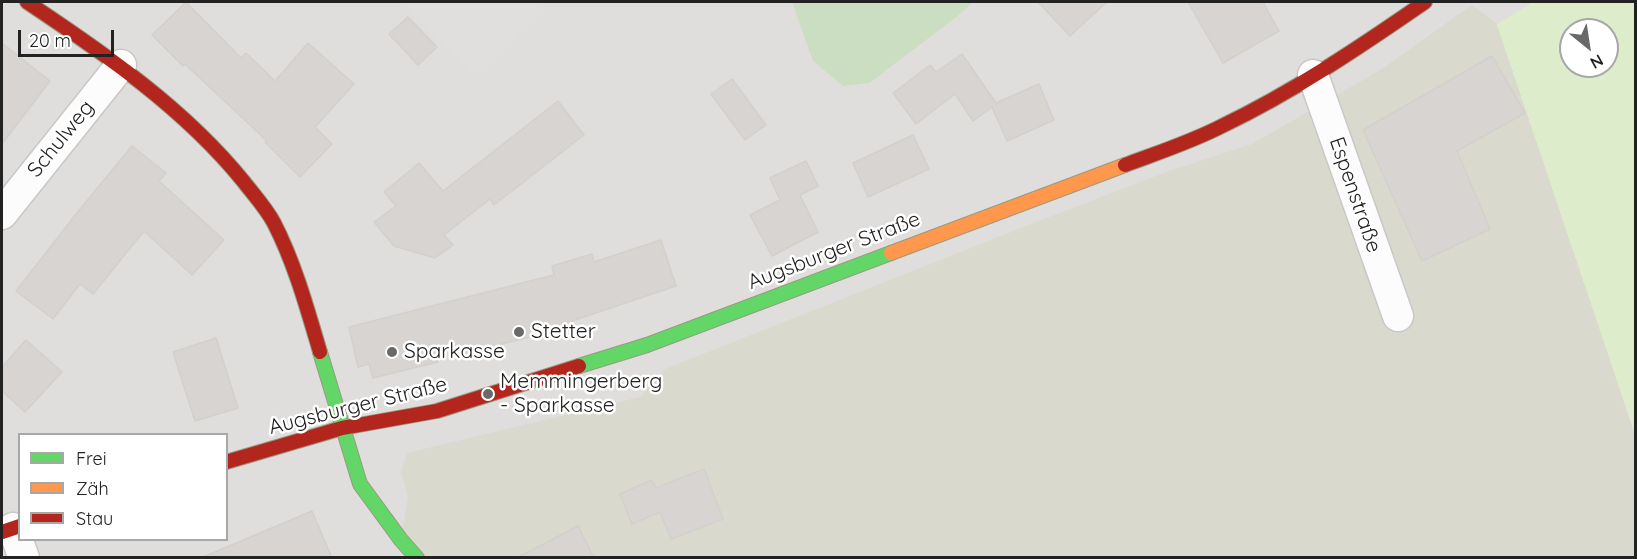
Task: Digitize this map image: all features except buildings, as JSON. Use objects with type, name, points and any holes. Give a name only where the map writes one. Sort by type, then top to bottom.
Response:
[{"type":"street","points":[[27,2],[121,65],[172,109],[233,169],[273,221],[297,276],[360,484],[417,558]]},
{"type":"street","name":"Augsburger Straße","points":[[228,461],[342,428],[437,411],[647,345],[1156,153],[1223,125],[1313,75],[1425,2]]},
{"type":"street","name":"Schulweg","points":[[2,214],[121,65]]},
{"type":"street","name":"Espenstraße","points":[[1313,75],[1398,316]]},
{"type":"street","points":[[11,529],[24,558]]},
{"type":"shaded area","points":[[2,2],[792,2],[870,83],[974,2],[1534,2],[1497,25],[1635,434],[1635,557],[2,557]]},
{"type":"shaded area","points":[[403,2],[549,2],[475,74]]},
{"type":"shaded area","points":[[1472,5],[1497,24],[1635,434],[1635,557],[417,558],[401,540],[408,497],[401,472],[407,453],[640,397],[665,369],[1169,171],[1252,144],[1382,69]]},
{"type":"green space","points":[[792,2],[974,2],[870,83],[843,86],[813,61]]},
{"type":"green space","points":[[1534,2],[1635,2],[1635,434],[1497,24]]},
{"type":"traffic: fast","points":[[579,366],[647,345],[891,253]]},
{"type":"traffic: fast","points":[[320,352],[360,484],[417,558]]},
{"type":"traffic: slow","points":[[891,253],[1125,165]]},
{"type":"traffic: jam","points":[[27,2],[114,62],[170,106],[221,155],[244,182],[274,223],[288,254],[320,352]]},
{"type":"traffic: jam","points":[[1125,165],[1198,137],[1275,99],[1351,52],[1425,2]]},
{"type":"traffic: jam","points":[[228,461],[342,428],[437,411],[579,366]]},
{"type":"traffic: jam","points":[[2,532],[18,527]]},
{"type":"place","name":"Stetter","points":[[519,332]]},
{"type":"place","name":"Sparkasse","points":[[392,352]]},
{"type":"place","name":"Memmingerberg - Sparkasse","points":[[488,394]]}]
